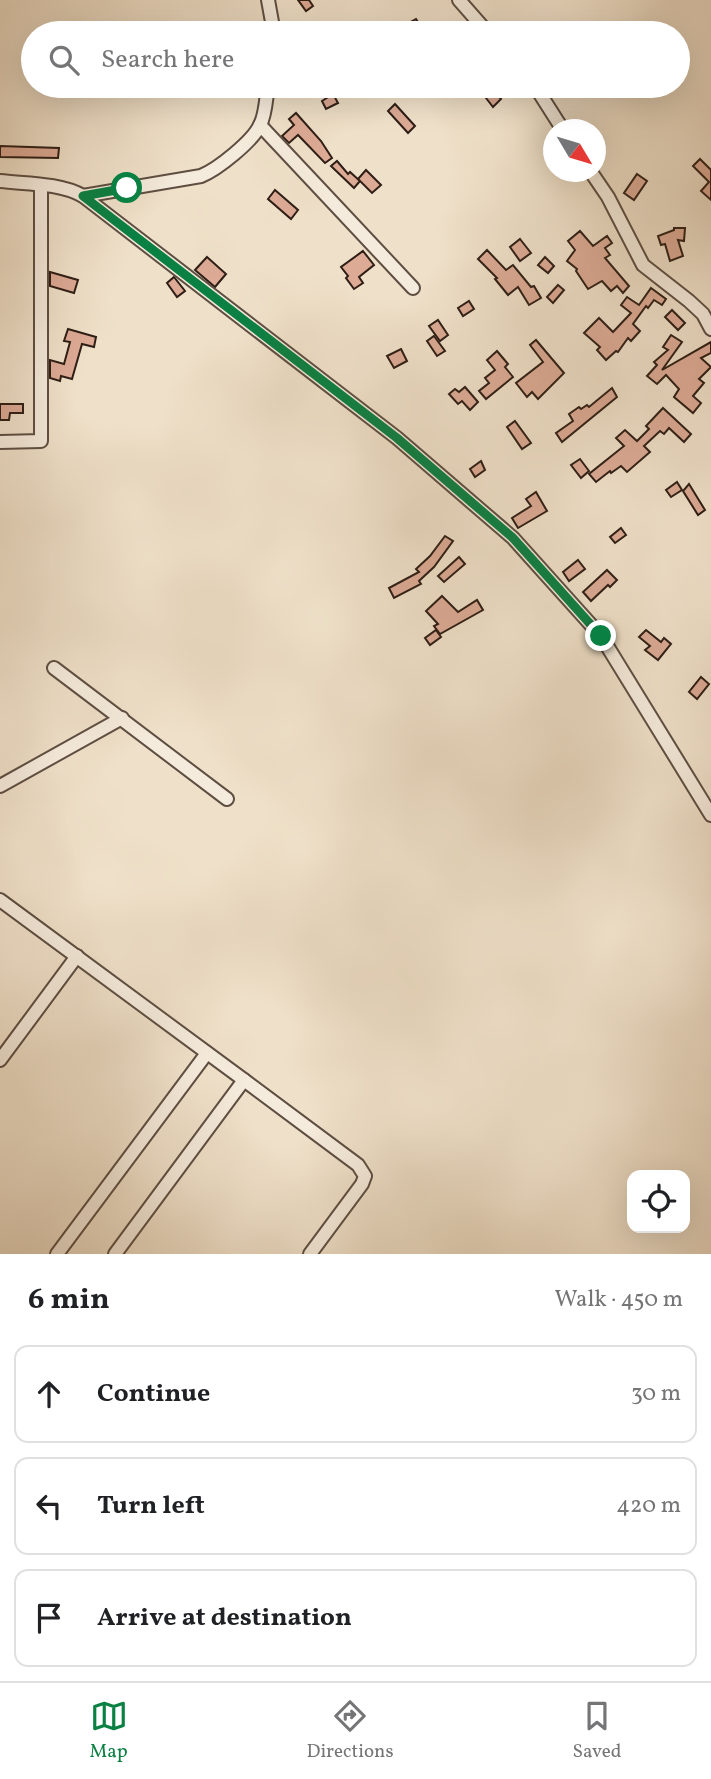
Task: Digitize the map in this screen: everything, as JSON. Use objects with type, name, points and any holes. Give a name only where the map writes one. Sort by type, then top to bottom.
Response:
[{"type":"street","points":[[268,0],[272,21]]},
{"type":"street","points":[[459,0],[477,21]]},
{"type":"street","points":[[83,196],[201,176],[215,170],[228,160],[260,125],[266,98]]},
{"type":"street","points":[[545,98],[557,119]]},
{"type":"street","points":[[260,125],[412,288]]},
{"type":"street","points":[[0,181],[75,191],[83,196],[397,438],[513,538],[601,636],[711,815]]},
{"type":"street","points":[[598,182],[643,265],[703,314],[711,329]]},
{"type":"street","points":[[0,442],[41,440],[41,185]]},
{"type":"street","points":[[54,668],[227,799]]},
{"type":"street","points":[[0,786],[122,718]]},
{"type":"street","points":[[0,900],[358,1165],[365,1176],[362,1184],[310,1254]]},
{"type":"street","points":[[0,1060],[77,956]]},
{"type":"street","points":[[57,1254],[206,1053]]},
{"type":"street","points":[[116,1254],[244,1080]]},
{"type":"building","points":[[298,0],[309,0],[313,6],[306,11]]},
{"type":"building","points":[[335,98],[338,103],[326,109],[322,101]]},
{"type":"building","points":[[486,98],[500,98],[501,99],[493,107]]},
{"type":"building","points":[[395,104],[415,126],[408,133],[388,111]]},
{"type":"building","points":[[296,113],[332,158],[325,163],[298,135],[289,143],[282,136],[294,125],[289,119]]},
{"type":"building","points":[[0,146],[59,148],[58,158],[0,157]]},
{"type":"building","points":[[700,159],[711,170],[711,200],[701,191],[709,182],[693,166]]},
{"type":"building","points":[[337,161],[348,174],[350,172],[360,181],[354,188],[331,166]]},
{"type":"building","points":[[366,170],[381,185],[372,193],[358,179]]},
{"type":"building","points":[[637,174],[647,181],[634,200],[624,193]]},
{"type":"building","points":[[275,190],[298,210],[291,219],[268,199]]},
{"type":"building","points":[[674,228],[685,228],[684,241],[678,240],[683,256],[670,261],[665,244],[661,245],[658,236]]},
{"type":"building","points":[[580,231],[593,246],[607,236],[612,243],[605,248],[610,255],[605,258],[629,286],[623,293],[617,286],[611,291],[602,281],[588,289],[577,269],[567,261],[575,250],[568,241]]},
{"type":"building","points":[[520,239],[531,253],[520,261],[510,247]]},
{"type":"building","points":[[487,250],[506,270],[513,265],[531,287],[534,286],[541,298],[529,305],[518,287],[508,295],[495,279],[497,278],[478,259]]},
{"type":"building","points":[[363,251],[374,265],[359,277],[363,283],[354,289],[341,267]]},
{"type":"building","points":[[207,257],[226,274],[215,287],[195,270]]},
{"type":"building","points":[[545,257],[554,266],[548,273],[538,265]]},
{"type":"building","points":[[50,272],[78,280],[74,293],[50,286]]},
{"type":"building","points":[[174,277],[185,291],[177,297],[167,283]]},
{"type":"building","points":[[558,285],[564,290],[553,303],[547,297]]},
{"type":"building","points":[[651,288],[666,299],[662,305],[654,300],[648,308],[646,306],[633,324],[640,331],[631,341],[628,338],[618,352],[606,360],[597,350],[600,347],[584,333],[599,318],[613,332],[631,313],[621,305],[627,297],[639,305]]},
{"type":"building","points":[[469,301],[474,309],[463,316],[458,308]]},
{"type":"building","points":[[672,310],[685,323],[678,330],[665,317]]},
{"type":"building","points":[[438,320],[448,335],[440,341],[429,326]]},
{"type":"building","points":[[68,329],[96,337],[94,347],[82,344],[72,379],[61,376],[60,381],[50,378],[50,360],[64,364],[70,342],[64,341]]},
{"type":"building","points":[[671,335],[682,342],[662,370],[711,342],[711,353],[701,358],[711,367],[699,379],[704,383],[693,396],[701,403],[693,413],[674,397],[679,389],[666,375],[657,384],[647,376],[657,365],[654,362],[668,350],[663,347]]},
{"type":"building","points":[[434,336],[445,351],[437,356],[427,341]]},
{"type":"building","points":[[536,340],[564,373],[538,399],[532,392],[527,397],[516,383],[543,362],[530,345]]},
{"type":"building","points":[[401,349],[407,361],[394,368],[387,356]]},
{"type":"building","points":[[497,351],[508,364],[505,367],[513,377],[486,399],[479,391],[489,383],[485,378],[495,370],[487,360]]},
{"type":"building","points":[[465,387],[478,402],[470,410],[462,401],[458,404],[449,394],[455,389],[459,392]]},
{"type":"building","points":[[612,388],[617,397],[562,442],[556,433],[573,421],[569,414],[579,407],[589,407]]},
{"type":"building","points":[[0,404],[23,404],[23,413],[10,413],[9,420],[0,420]]},
{"type":"building","points":[[663,408],[691,434],[684,442],[669,428],[664,434],[660,431],[644,446],[650,452],[627,472],[621,466],[596,482],[589,474],[624,446],[616,438],[625,430],[637,441],[649,429],[646,426]]},
{"type":"building","points":[[515,421],[531,443],[522,449],[507,427]]},
{"type":"building","points":[[580,459],[589,471],[581,478],[571,465]]},
{"type":"building","points":[[481,461],[485,470],[475,477],[470,469]]},
{"type":"building","points":[[677,482],[682,490],[671,497],[666,490]]},
{"type":"building","points":[[689,484],[705,510],[698,515],[683,491]]},
{"type":"building","points":[[536,492],[547,511],[518,528],[512,518],[531,506],[526,499]]},
{"type":"building","points":[[621,528],[626,535],[615,543],[610,537]]},
{"type":"building","points":[[445,536],[453,541],[434,567],[419,581],[421,584],[394,598],[389,588],[419,572],[416,569]]},
{"type":"building","points":[[459,557],[465,564],[444,582],[438,576]]},
{"type":"building","points":[[578,560],[585,569],[569,581],[563,572]]},
{"type":"building","points":[[607,570],[617,580],[591,601],[583,592]]},
{"type":"building","points":[[442,596],[458,612],[477,600],[483,610],[440,634],[434,626],[438,624],[426,611]]},
{"type":"building","points":[[436,630],[441,637],[430,645],[425,638]]},
{"type":"building","points":[[646,630],[661,642],[664,638],[671,644],[658,660],[645,650],[650,646],[639,637]]},
{"type":"building","points":[[701,677],[709,684],[697,699],[689,692]]},
{"type":"route","points":[[127,188],[83,196],[397,438],[513,538],[601,636]]}]
